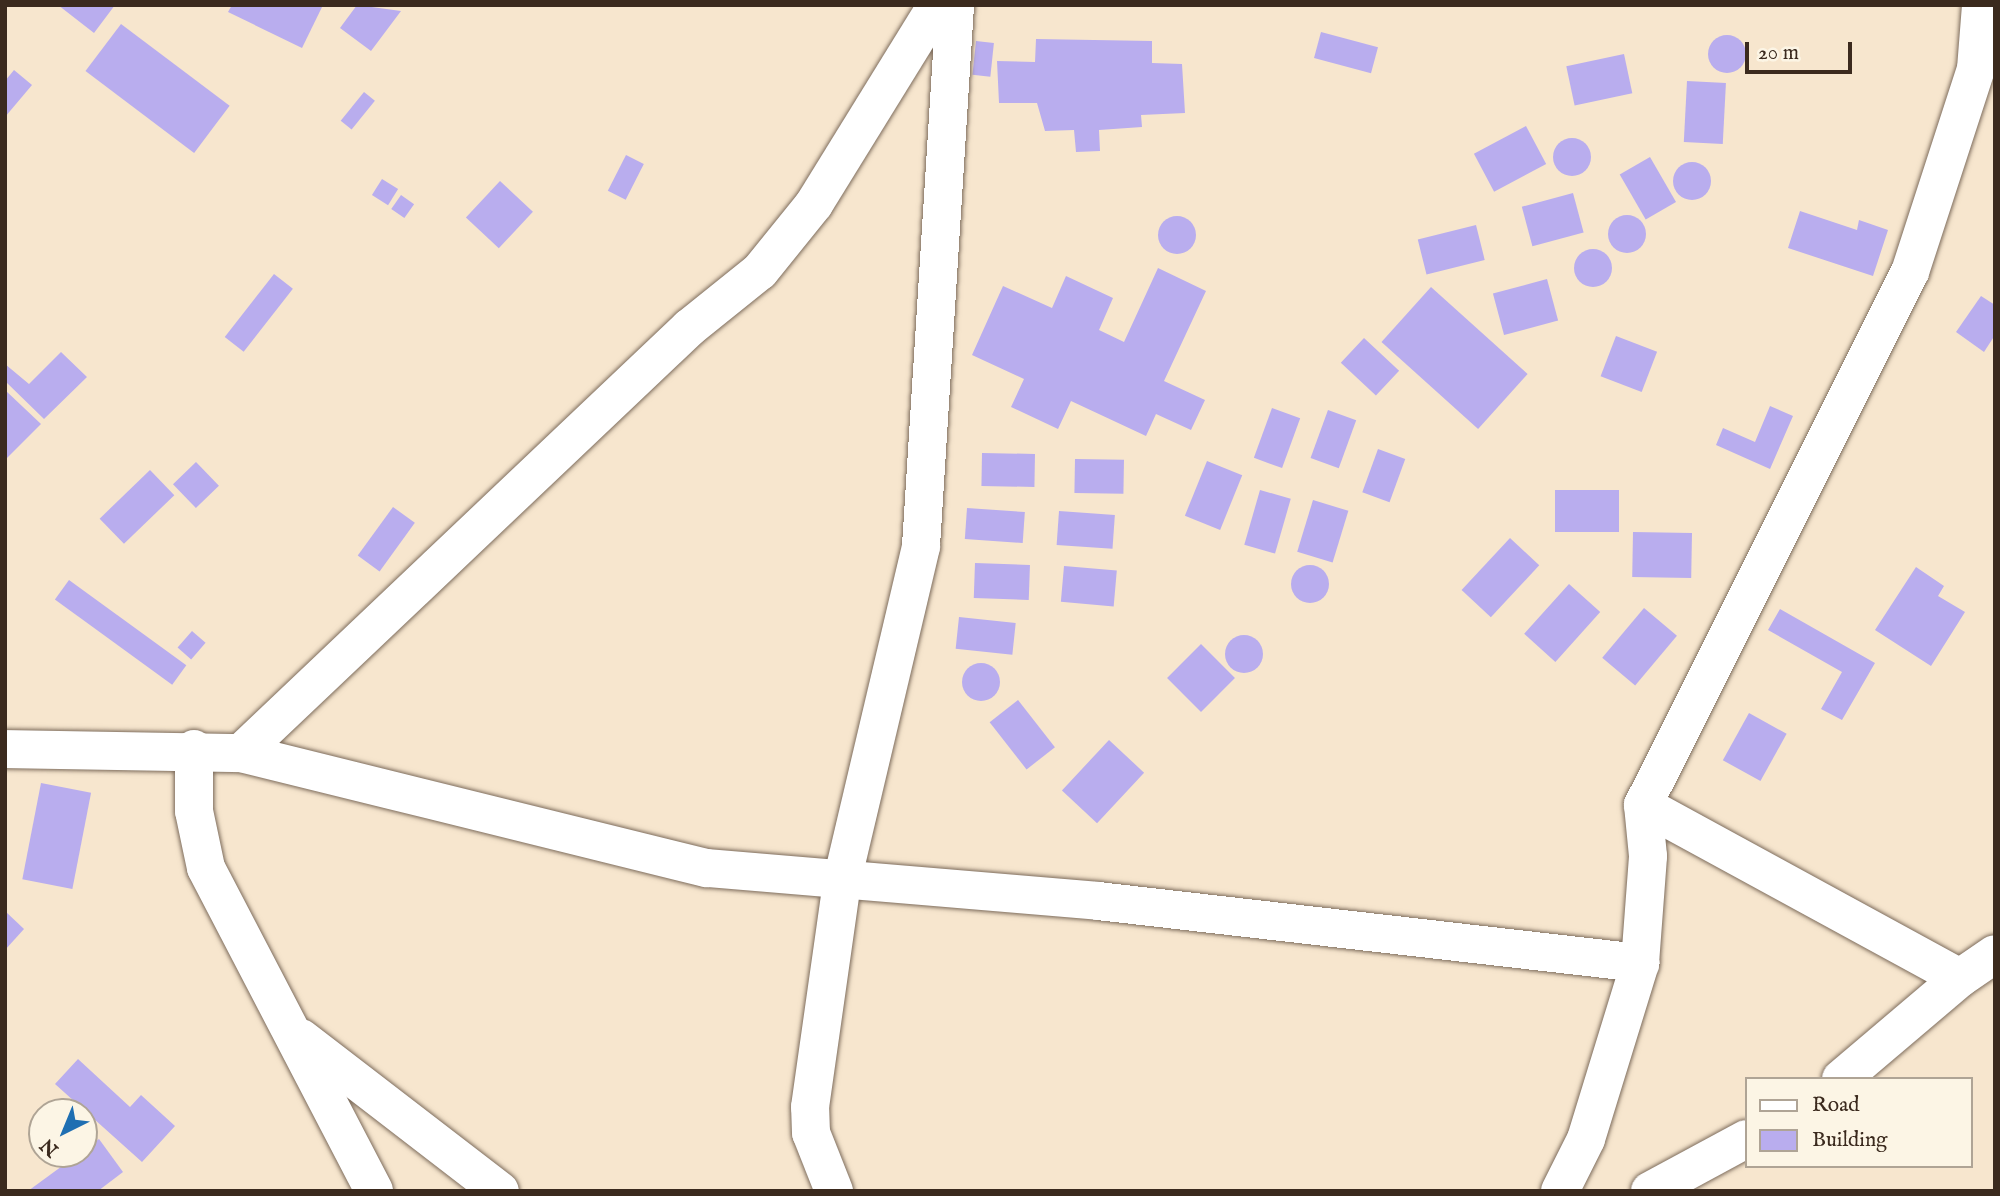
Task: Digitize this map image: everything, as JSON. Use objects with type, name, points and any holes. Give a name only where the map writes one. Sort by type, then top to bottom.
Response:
[{"type":"street","points":[[241,753],[689,328],[760,271],[843,160],[937,5]]},
{"type":"street","points":[[822,1183],[810,1107],[842,881],[921,546],[955,5]]},
{"type":"street","points":[[1560,1191],[1586,1139],[1640,963],[1648,856],[1643,805],[1910,272],[1985,74],[1981,5]]},
{"type":"street","points":[[5,749],[194,749],[241,753],[707,868],[1098,901],[1640,963]]},
{"type":"street","points":[[194,749],[194,811],[206,868],[294,1032],[374,1191]]},
{"type":"street","points":[[1643,805],[1960,978]]},
{"type":"street","points":[[1843,1077],[1960,978],[1995,954]]},
{"type":"street","points":[[294,1032],[500,1191]]},
{"type":"street","points":[[1650,1191],[1744,1140]]},
{"type":"building","points":[[58,5],[115,5],[94,33]]},
{"type":"building","points":[[232,5],[323,5],[302,48],[228,12]]},
{"type":"building","points":[[357,5],[401,11],[371,51],[340,28]]},
{"type":"building","points":[[121,24],[230,106],[194,153],[85,71]]},
{"type":"building","points":[[1321,32],[1378,47],[1371,73],[1314,58]]},
{"type":"building","points":[[1727,35],[1741,40],[1746,54],[1741,68],[1727,73],[1713,68],[1708,54],[1713,40]]},
{"type":"building","points":[[1036,39],[1152,41],[1152,63],[1182,64],[1185,113],[1141,115],[1142,127],[1099,130],[1100,151],[1076,152],[1074,130],[1045,131],[1037,103],[999,103],[997,61],[1035,62]]},
{"type":"building","points":[[976,41],[994,43],[990,77],[972,75]]},
{"type":"building","points":[[1624,54],[1632,93],[1575,105],[1566,66]]},
{"type":"building","points":[[14,70],[32,85],[5,117],[5,81]]},
{"type":"building","points":[[1687,81],[1726,83],[1723,144],[1684,142]]},
{"type":"building","points":[[364,92],[375,101],[352,130],[341,121]]},
{"type":"building","points":[[1526,126],[1546,164],[1494,192],[1474,154]]},
{"type":"building","points":[[1572,138],[1586,143],[1591,157],[1586,171],[1572,176],[1558,171],[1553,157],[1558,143]]},
{"type":"building","points":[[626,155],[644,164],[626,200],[608,191]]},
{"type":"building","points":[[1650,157],[1676,202],[1646,220],[1620,174]]},
{"type":"building","points":[[1692,162],[1706,167],[1711,181],[1706,195],[1692,200],[1678,195],[1673,181],[1678,167]]},
{"type":"building","points":[[382,179],[398,189],[388,205],[372,195]]},
{"type":"building","points":[[500,181],[533,212],[499,248],[466,218]]},
{"type":"building","points":[[1573,193],[1584,233],[1532,246],[1522,207]]},
{"type":"building","points":[[401,195],[414,204],[404,218],[391,209]]},
{"type":"building","points":[[1800,211],[1857,230],[1859,220],[1888,230],[1873,276],[1788,248]]},
{"type":"building","points":[[1627,215],[1641,220],[1646,234],[1641,248],[1627,253],[1613,248],[1608,234],[1613,220]]},
{"type":"building","points":[[1177,216],[1191,221],[1196,235],[1191,249],[1177,254],[1163,249],[1158,235],[1163,221]]},
{"type":"building","points":[[1476,225],[1485,260],[1426,274],[1418,240]]},
{"type":"building","points":[[1593,249],[1607,254],[1612,268],[1607,282],[1593,287],[1579,282],[1574,268],[1579,254]]},
{"type":"building","points":[[1158,268],[1206,291],[1164,381],[1205,400],[1191,430],[1156,414],[1146,436],[1071,401],[1058,429],[1011,407],[1024,379],[972,355],[1003,286],[1052,308],[1066,276],[1113,298],[1099,330],[1124,342]]},
{"type":"building","points":[[274,274],[293,289],[244,352],[225,337]]},
{"type":"building","points":[[1547,279],[1558,321],[1504,335],[1493,293]]},
{"type":"building","points":[[1431,287],[1528,374],[1478,429],[1381,342]]},
{"type":"building","points":[[1981,296],[1995,305],[1995,335],[1984,352],[1956,332]]},
{"type":"building","points":[[1616,336],[1657,352],[1642,392],[1601,376]]},
{"type":"building","points":[[1364,338],[1399,371],[1376,396],[1341,363]]},
{"type":"building","points":[[61,352],[87,377],[44,419],[5,381],[5,364],[29,384]]},
{"type":"building","points":[[5,390],[41,424],[5,460]]},
{"type":"building","points":[[1770,406],[1793,416],[1770,469],[1716,445],[1723,428],[1755,442]]},
{"type":"building","points":[[1272,408],[1300,418],[1282,468],[1254,458]]},
{"type":"building","points":[[1328,410],[1356,420],[1339,468],[1311,458]]},
{"type":"building","points":[[1378,449],[1405,459],[1390,502],[1362,492]]},
{"type":"building","points":[[982,453],[1035,454],[1034,487],[981,486]]},
{"type":"building","points":[[1075,459],[1124,460],[1123,494],[1074,493]]},
{"type":"building","points":[[1207,461],[1242,475],[1220,530],[1185,516]]},
{"type":"building","points":[[196,462],[219,486],[196,508],[173,484]]},
{"type":"building","points":[[150,470],[174,495],[124,544],[100,519]]},
{"type":"building","points":[[1260,490],[1291,499],[1275,554],[1244,545]]},
{"type":"building","points":[[1555,490],[1619,490],[1619,532],[1555,532]]},
{"type":"building","points":[[1313,500],[1348,511],[1333,562],[1297,552]]},
{"type":"building","points":[[393,507],[415,523],[380,571],[358,556]]},
{"type":"building","points":[[967,508],[1025,512],[1023,543],[965,539]]},
{"type":"building","points":[[1059,511],[1115,515],[1112,549],[1057,545]]},
{"type":"building","points":[[1633,532],[1692,533],[1691,578],[1632,577]]},
{"type":"building","points":[[1510,538],[1539,565],[1491,617],[1462,590]]},
{"type":"building","points":[[975,563],[1030,565],[1029,600],[974,598]]},
{"type":"building","points":[[1310,565],[1324,570],[1329,584],[1324,598],[1310,603],[1296,598],[1291,584],[1296,570]]},
{"type":"building","points":[[1064,566],[1117,571],[1114,606],[1061,602]]},
{"type":"building","points":[[1916,567],[1944,586],[1938,596],[1965,612],[1931,666],[1875,630]]},
{"type":"building","points":[[69,580],[186,665],[172,685],[55,599]]},
{"type":"building","points":[[1569,584],[1600,612],[1555,662],[1524,634]]},
{"type":"building","points":[[1644,608],[1677,636],[1635,685],[1602,658]]},
{"type":"building","points":[[1780,609],[1875,663],[1842,720],[1821,709],[1842,672],[1768,630]]},
{"type":"building","points":[[959,617],[1016,623],[1012,655],[956,649]]},
{"type":"building","points":[[192,631],[206,643],[191,659],[178,648]]},
{"type":"building","points":[[1244,635],[1258,640],[1263,654],[1258,668],[1244,673],[1230,668],[1225,654],[1230,640]]},
{"type":"building","points":[[1201,644],[1235,678],[1201,712],[1167,678]]},
{"type":"building","points":[[981,663],[995,668],[1000,682],[995,696],[981,701],[967,696],[962,682],[967,668]]},
{"type":"building","points":[[1018,700],[1055,747],[1027,769],[990,722]]},
{"type":"building","points":[[1749,713],[1787,734],[1760,781],[1723,760]]},
{"type":"building","points":[[1109,740],[1144,773],[1097,823],[1062,790]]},
{"type":"building","points":[[41,783],[91,793],[72,889],[22,879]]},
{"type":"building","points":[[5,911],[24,929],[5,950]]},
{"type":"building","points":[[78,1059],[130,1107],[141,1095],[175,1126],[142,1162],[98,1123],[98,1098],[71,1098],[55,1084]]},
{"type":"building","points":[[98,1140],[123,1172],[98,1191],[28,1191],[59,1168],[98,1168]]}]
